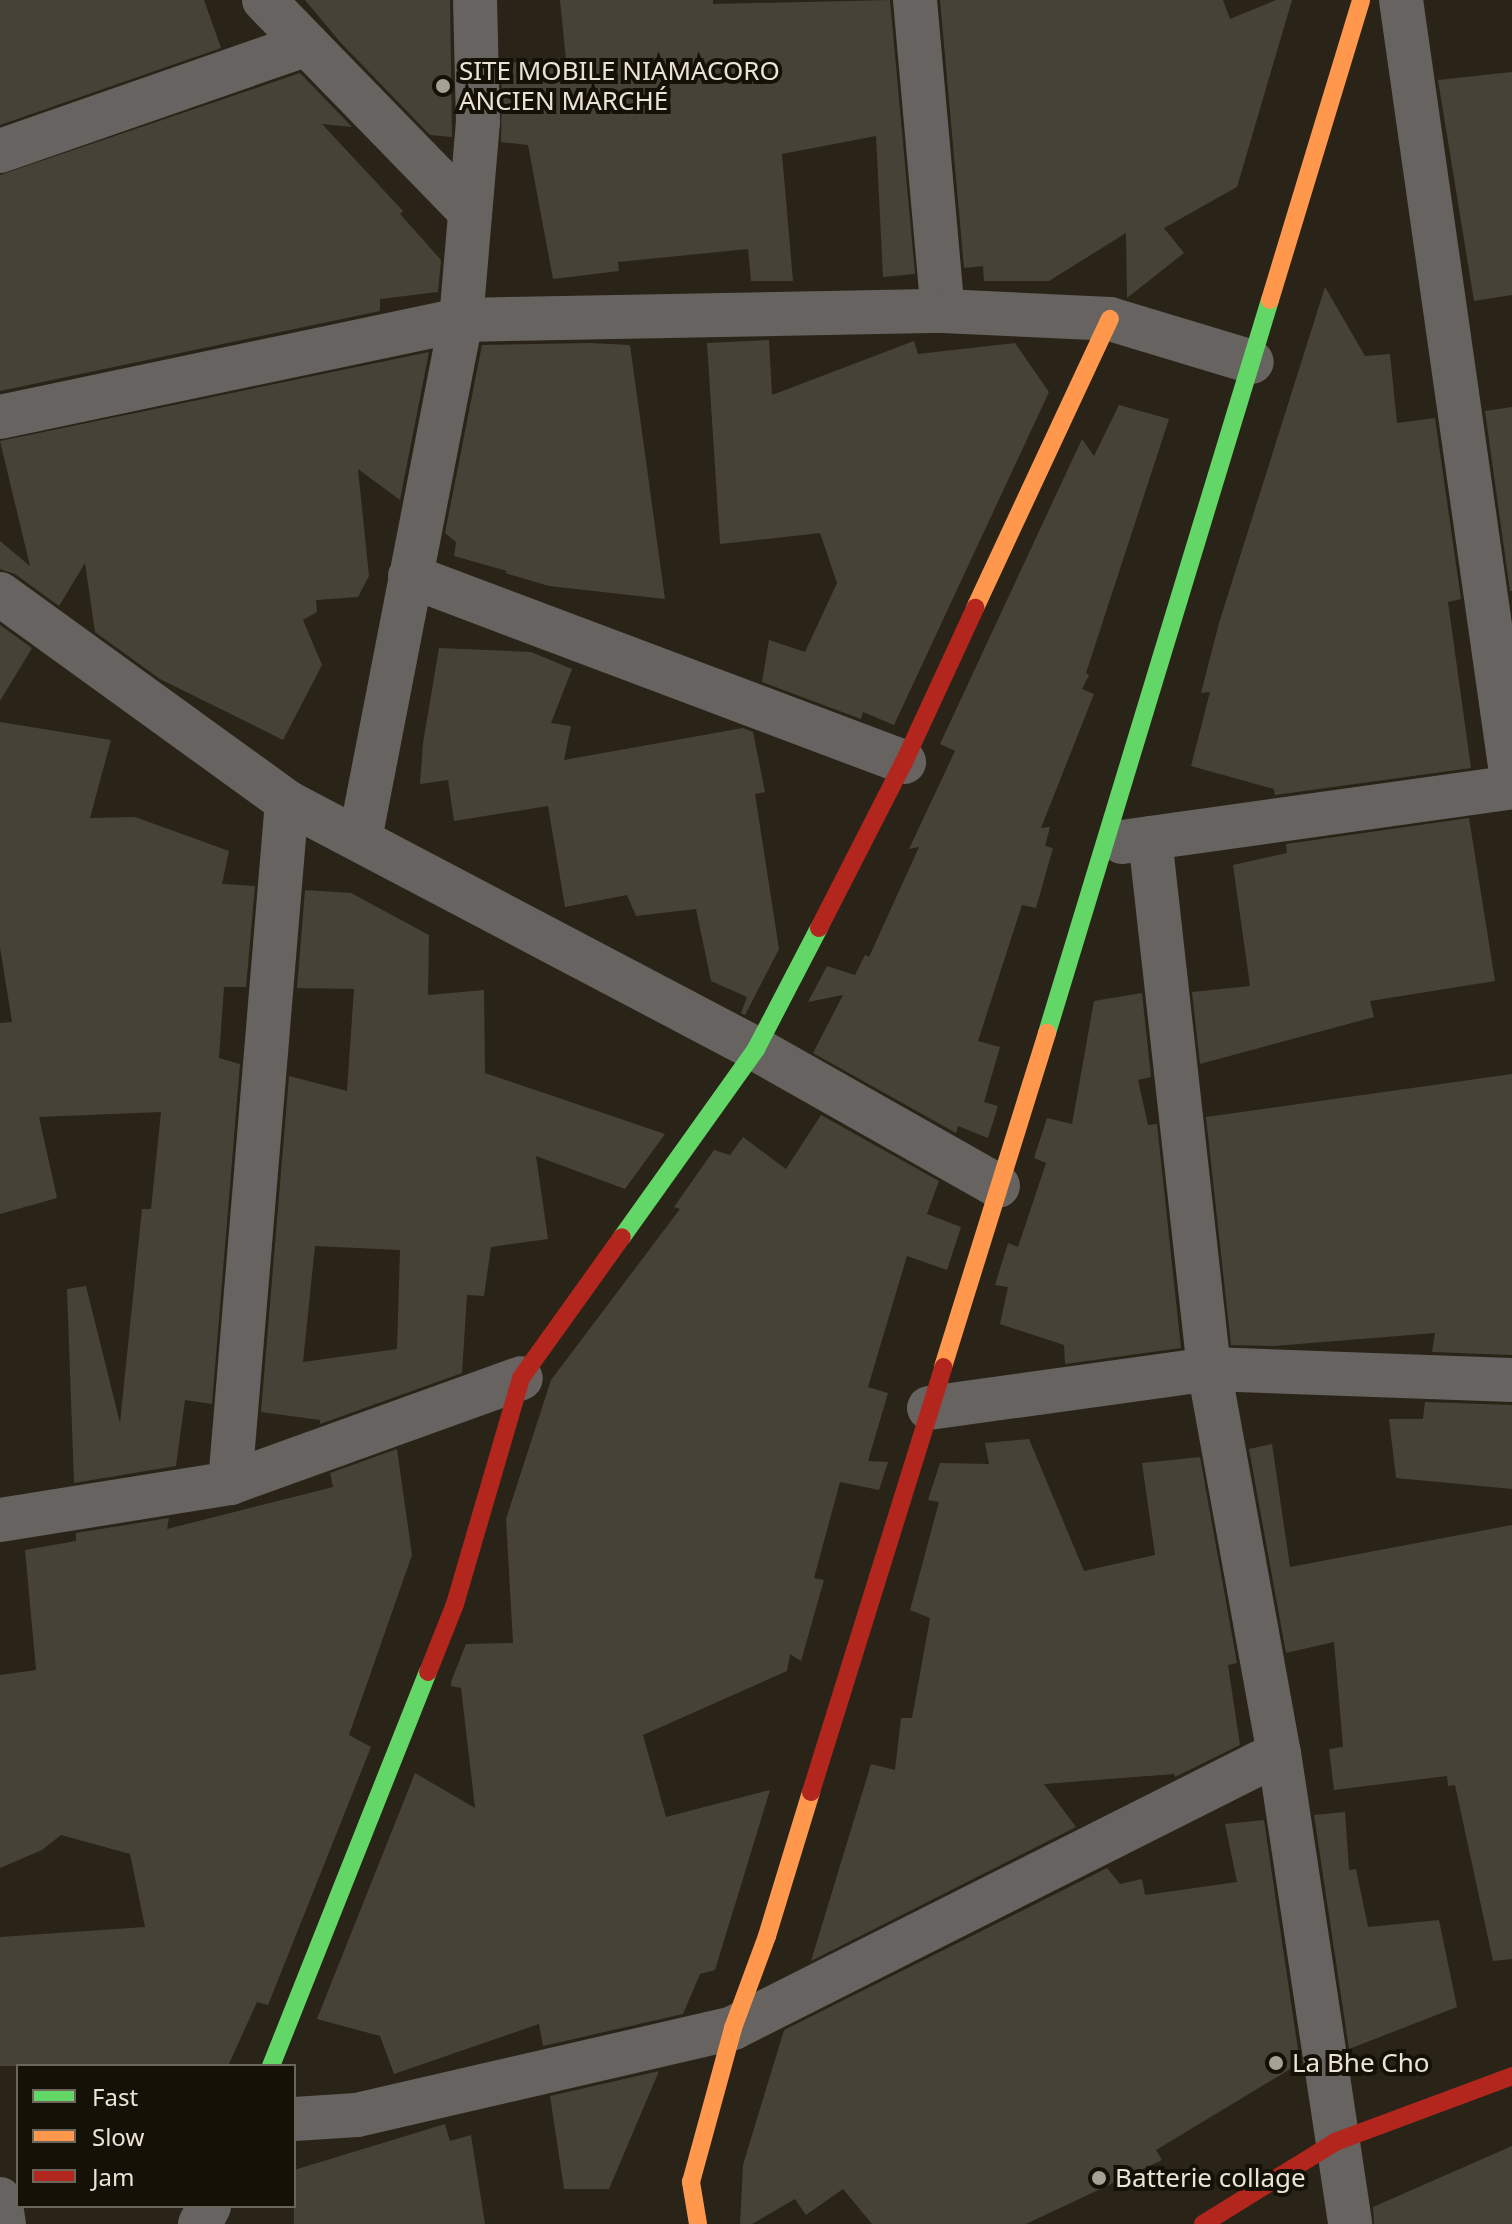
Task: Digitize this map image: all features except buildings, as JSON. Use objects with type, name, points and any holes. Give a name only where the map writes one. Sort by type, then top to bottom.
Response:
[{"type":"street","points":[[264,0],[469,211]]},
{"type":"street","points":[[360,839],[461,320],[478,122],[475,0]]},
{"type":"street","points":[[915,0],[943,311]]},
{"type":"street","points":[[698,2224],[691,2182],[733,2028],[772,1921],[1105,845],[1361,0]]},
{"type":"street","points":[[1401,0],[1512,780]]},
{"type":"street","points":[[0,151],[307,44]]},
{"type":"street","points":[[0,417],[461,320],[943,311],[1110,319],[1252,362]]},
{"type":"street","points":[[272,2064],[455,1604],[521,1378],[756,1049],[904,762],[1110,319]]},
{"type":"street","points":[[410,576],[904,762]]},
{"type":"street","points":[[0,594],[287,802],[756,1049],[998,1186]]},
{"type":"street","points":[[1105,845],[1512,787]]},
{"type":"street","points":[[230,1483],[287,802]]},
{"type":"street","points":[[1150,838],[1209,1369],[1279,1753],[1335,2142],[1350,2224]]},
{"type":"street","points":[[929,1408],[1209,1369],[1512,1380]]},
{"type":"street","points":[[0,1520],[230,1483],[521,1378]]},
{"type":"street","points":[[296,2119],[357,2115],[733,2028],[1279,1753]]},
{"type":"street","points":[[1203,2224],[1335,2142],[1512,2076]]},
{"type":"street","points":[[0,2199],[4,2224]]},
{"type":"traffic: fast","points":[[1047,1033],[1270,300]]},
{"type":"traffic: fast","points":[[622,1237],[756,1049],[819,928]]},
{"type":"traffic: fast","points":[[272,2064],[428,1672]]},
{"type":"traffic: slow","points":[[1270,300],[1361,0]]},
{"type":"traffic: slow","points":[[975,608],[1110,319]]},
{"type":"traffic: slow","points":[[943,1367],[1047,1033]]},
{"type":"traffic: slow","points":[[698,2224],[691,2182],[733,2028],[767,1936],[811,1792]]},
{"type":"traffic: jam","points":[[819,928],[904,762],[975,608]]},
{"type":"traffic: jam","points":[[428,1672],[455,1604],[521,1378],[622,1237]]},
{"type":"traffic: jam","points":[[811,1792],[943,1367]]},
{"type":"traffic: jam","points":[[1203,2224],[1335,2142],[1512,2076]]},
{"type":"place","name":"SITE MOBILE NIAMACORO ANCIEN MARCHÉ","points":[[443,86]]},
{"type":"place","name":"La Bhe Cho","points":[[1276,2063]]},
{"type":"place","name":"Batterie collage","points":[[1099,2178]]}]
